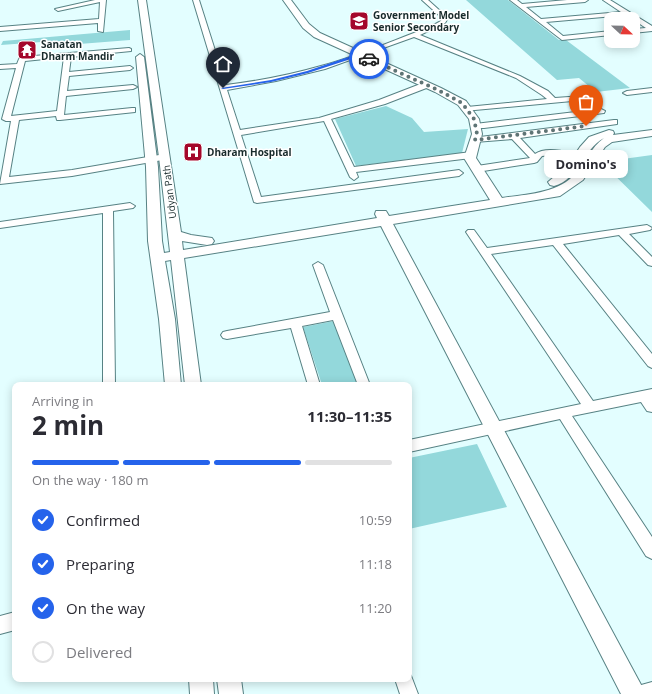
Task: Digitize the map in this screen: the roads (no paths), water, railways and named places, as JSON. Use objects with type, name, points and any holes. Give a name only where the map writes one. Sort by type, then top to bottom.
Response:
[{"type":"street","points":[[65,19],[56,6],[103,0],[101,31]]},
{"type":"street","name":"Udyan Path","points":[[142,0],[159,162],[157,253],[167,319],[173,382]]},
{"type":"street","points":[[196,0],[257,200],[459,173]]},
{"type":"street","points":[[287,0],[306,26],[317,35],[462,103],[474,119],[477,134],[470,158],[496,199]]},
{"type":"street","points":[[223,88],[271,81],[308,72],[415,35],[443,22],[445,18],[425,0]]},
{"type":"street","points":[[513,0],[562,38],[604,34]]},
{"type":"street","points":[[520,6],[585,0]]},
{"type":"street","points":[[606,0],[625,12]]},
{"type":"street","points":[[540,21],[604,15]]},
{"type":"street","points":[[0,29],[65,19],[102,21]]},
{"type":"street","points":[[640,21],[652,29]]},
{"type":"street","points":[[640,30],[652,29]]},
{"type":"street","points":[[415,35],[518,77],[545,93],[574,114]]},
{"type":"street","name":"Udyan Path","points":[[138,45],[176,250],[193,382]]},
{"type":"street","points":[[61,113],[6,119],[22,59],[129,50]]},
{"type":"street","points":[[68,55],[60,118],[132,110]]},
{"type":"street","points":[[0,68],[20,66]]},
{"type":"street","points":[[66,74],[130,68]]},
{"type":"street","points":[[237,133],[326,118],[394,98],[426,85]]},
{"type":"street","points":[[63,94],[133,87]]},
{"type":"street","points":[[626,93],[652,90]]},
{"type":"street","points":[[467,110],[583,98]]},
{"type":"street","points":[[475,126],[601,111]]},
{"type":"street","points":[[16,118],[4,155],[2,181],[159,162]]},
{"type":"street","points":[[326,118],[358,186]]},
{"type":"street","points":[[475,140],[614,122]]},
{"type":"street","points":[[157,253],[176,250],[191,256],[207,245],[496,199],[556,193],[579,177],[588,142],[601,134],[652,127]]},
{"type":"street","points":[[584,159],[609,139],[652,133]]},
{"type":"street","points":[[514,136],[535,159]]},
{"type":"street","points":[[477,169],[535,159],[539,154],[545,153],[561,153],[584,159]]},
{"type":"street","points":[[351,170],[471,155]]},
{"type":"street","points":[[0,225],[130,206]]},
{"type":"street","points":[[108,210],[109,382]]},
{"type":"street","points":[[383,217],[634,694]]},
{"type":"street","points":[[485,252],[647,228]]},
{"type":"street","points":[[471,232],[590,407]]},
{"type":"street","points":[[622,232],[652,262]]},
{"type":"street","points":[[176,250],[189,239],[207,245]]},
{"type":"street","points":[[556,242],[652,363]]},
{"type":"street","points":[[318,264],[363,382]]},
{"type":"street","points":[[227,335],[337,315]]},
{"type":"street","points":[[295,323],[313,382]]},
{"type":"street","points":[[412,445],[648,394],[652,407]]},
{"type":"street","points":[[563,413],[652,551]]},
{"type":"street","points":[[0,625],[12,622]]},
{"type":"street","points":[[201,682],[202,694]]},
{"type":"street","points":[[229,682],[231,694]]},
{"type":"street","points":[[405,682],[409,694]]},
{"type":"street","points":[[641,694],[652,691]]},
{"type":"place","name":"Government Model Senior Secondary","points":[[359,21]]},
{"type":"place","name":"Sanatan Dharm Mandir","points":[[27,50]]},
{"type":"place","name":"Domino's","points":[[586,126]]},
{"type":"place","name":"Dharam Hospital","points":[[193,152]]}]
